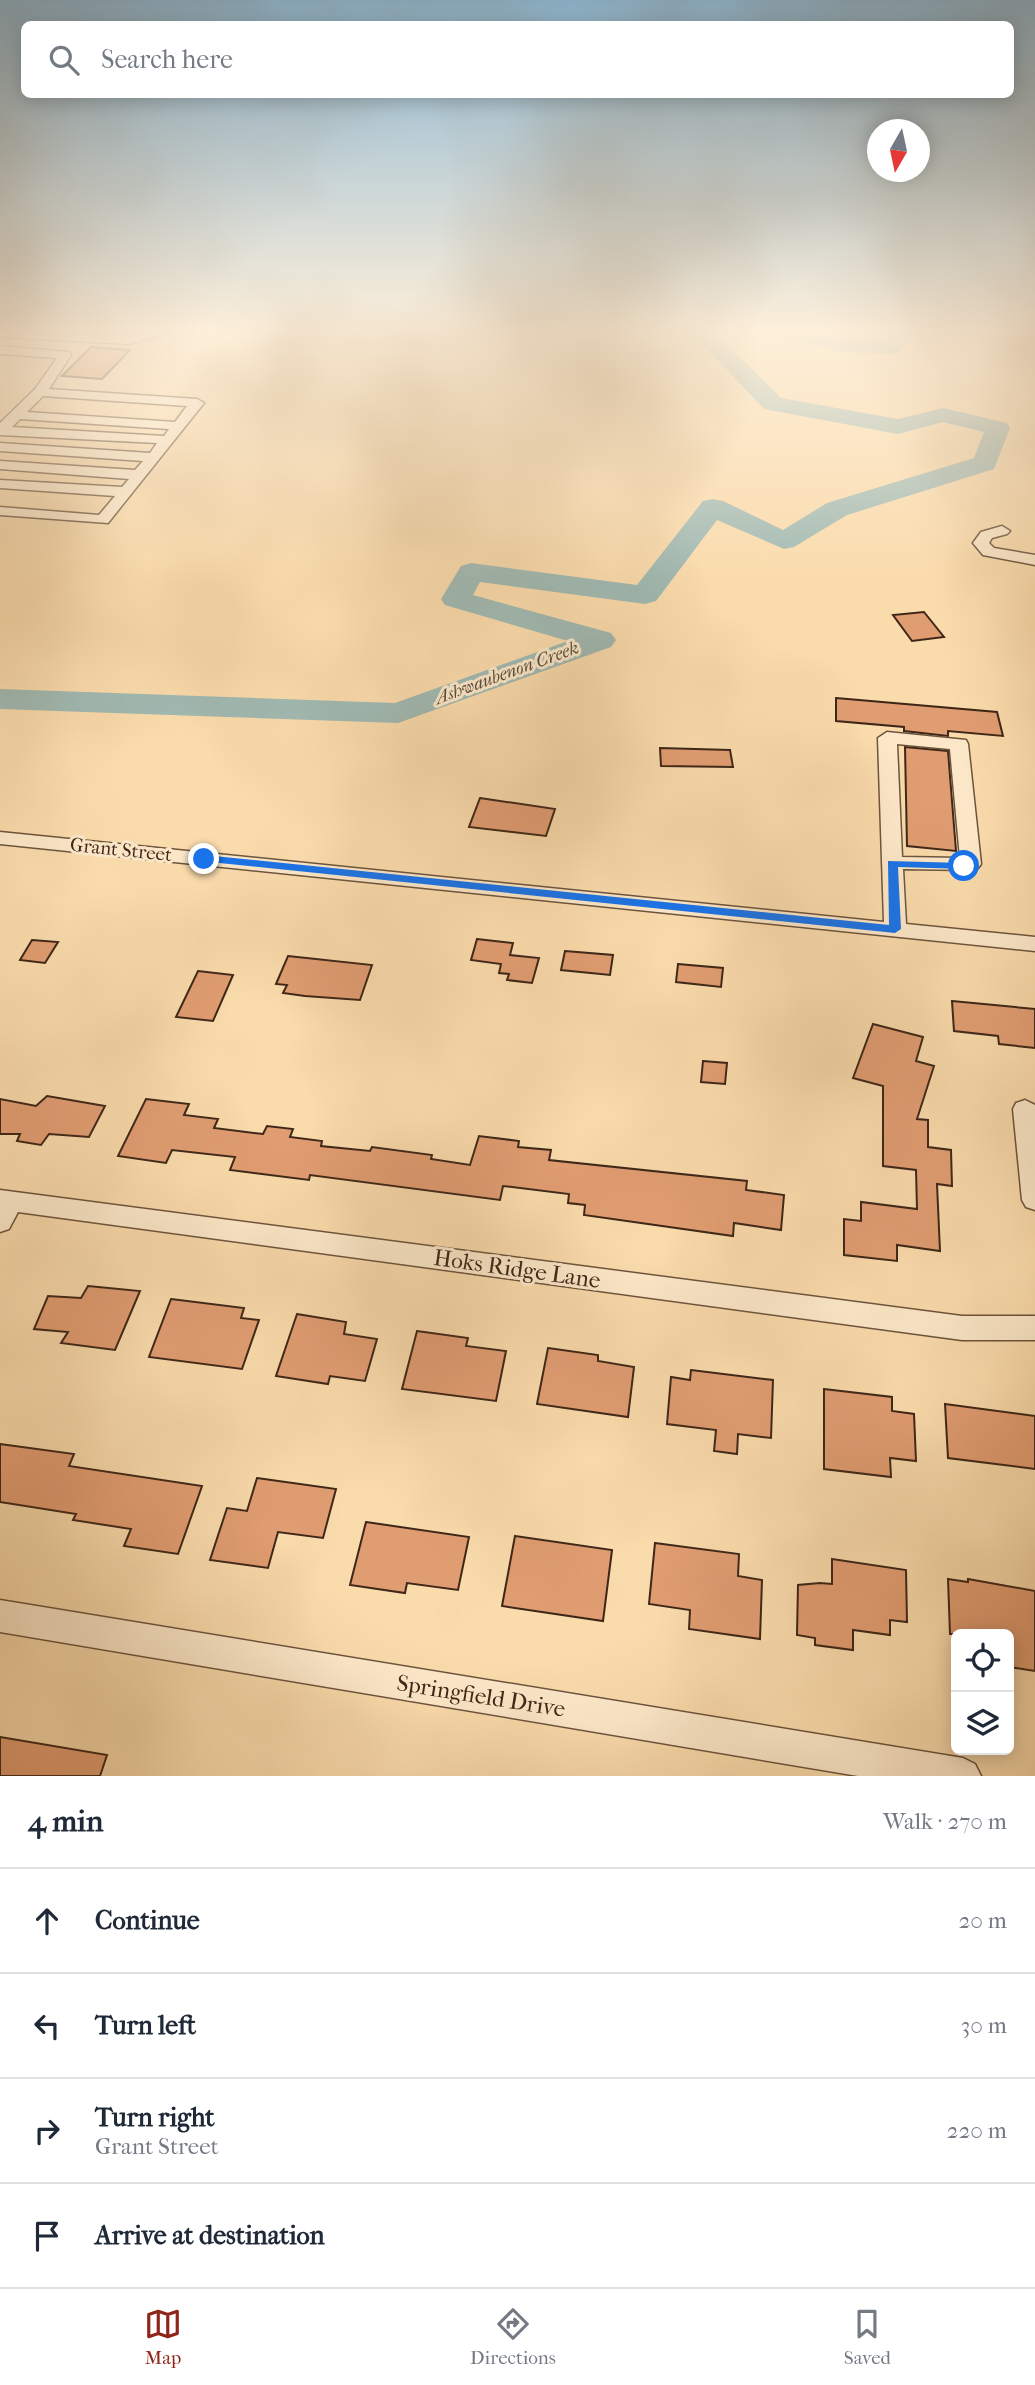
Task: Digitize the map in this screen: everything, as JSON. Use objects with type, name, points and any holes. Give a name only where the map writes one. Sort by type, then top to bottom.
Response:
[{"type":"street","points":[[1,430],[16,415],[179,426]]},
{"type":"street","points":[[0,512],[103,520],[188,415]]},
{"type":"street","points":[[1,430],[168,440]]},
{"type":"street","points":[[0,447],[154,457]]},
{"type":"street","points":[[0,465],[139,475]]},
{"type":"street","points":[[0,484],[126,492]]},
{"type":"street","points":[[1002,531],[986,535],[981,543],[989,552],[1035,560]]},
{"type":"street","points":[[892,863],[971,864],[959,744],[887,738],[892,863],[895,929]]},
{"type":"street","name":"Grant Street","points":[[0,838],[1035,944]]},
{"type":"street","points":[[1025,1109],[1035,1200]]},
{"type":"street","name":"Hoks Ridge Lane","points":[[4,1208],[962,1328],[1035,1328]]},
{"type":"street","name":"Springfield Drive","points":[[0,1616],[963,1776]]},
{"type":"building","points":[[924,612],[944,637],[912,641],[893,615]]},
{"type":"building","points":[[836,698],[997,712],[1003,736],[948,731],[948,736],[904,731],[904,727],[836,721]]},
{"type":"building","points":[[905,747],[948,751],[956,851],[907,846]]},
{"type":"building","points":[[660,748],[730,750],[733,767],[661,766]]},
{"type":"building","points":[[480,798],[555,809],[546,836],[469,827]]},
{"type":"building","points":[[477,939],[513,943],[510,955],[539,958],[532,983],[507,980],[509,974],[499,973],[501,964],[471,960]]},
{"type":"building","points":[[32,940],[58,942],[45,963],[20,960]]},
{"type":"building","points":[[565,951],[613,955],[610,975],[561,970]]},
{"type":"building","points":[[288,956],[372,965],[360,1000],[305,996],[283,993],[287,985],[276,984]]},
{"type":"building","points":[[678,964],[723,968],[721,987],[676,982]]},
{"type":"building","points":[[198,971],[233,975],[213,1021],[176,1017]]},
{"type":"building","points":[[952,1001],[1035,1009],[1035,1048],[999,1044],[998,1036],[954,1031]]},
{"type":"building","points":[[873,1024],[923,1037],[916,1061],[934,1066],[917,1119],[928,1120],[928,1147],[951,1150],[952,1186],[937,1184],[940,1251],[897,1245],[897,1261],[844,1255],[844,1219],[861,1221],[861,1202],[917,1209],[916,1170],[883,1166],[883,1086],[853,1078]]},
{"type":"building","points":[[703,1061],[727,1063],[725,1084],[701,1082]]},
{"type":"building","points":[[47,1096],[105,1106],[89,1137],[49,1134],[41,1145],[17,1141],[20,1134],[0,1134],[0,1099],[36,1106]]},
{"type":"building","points":[[146,1099],[189,1104],[184,1115],[218,1119],[214,1128],[263,1134],[267,1126],[293,1129],[290,1137],[322,1141],[321,1146],[370,1151],[372,1147],[432,1155],[431,1159],[470,1165],[479,1136],[519,1141],[518,1147],[551,1150],[549,1160],[747,1181],[746,1190],[784,1195],[781,1230],[734,1223],[733,1236],[584,1215],[585,1205],[568,1203],[569,1194],[503,1186],[500,1200],[310,1175],[309,1180],[230,1170],[235,1157],[172,1150],[166,1163],[118,1156]]},
{"type":"building","points":[[88,1286],[140,1291],[115,1350],[61,1343],[68,1332],[34,1329],[48,1296],[81,1298]]},
{"type":"building","points":[[171,1299],[244,1308],[241,1318],[259,1320],[242,1369],[149,1357]]},
{"type":"building","points":[[297,1314],[346,1322],[344,1334],[377,1339],[365,1381],[330,1376],[328,1384],[276,1376]]},
{"type":"building","points":[[417,1331],[468,1338],[466,1346],[506,1351],[496,1401],[402,1389]]},
{"type":"building","points":[[548,1348],[598,1355],[598,1361],[634,1367],[628,1417],[537,1404]]},
{"type":"building","points":[[691,1370],[773,1380],[771,1438],[738,1434],[737,1454],[714,1451],[716,1430],[667,1424],[671,1377],[690,1380]]},
{"type":"building","points":[[824,1389],[892,1397],[892,1411],[914,1414],[916,1461],[890,1458],[891,1477],[824,1469]]},
{"type":"building","points":[[945,1404],[1035,1416],[1035,1469],[948,1458]]},
{"type":"building","points":[[0,1444],[74,1454],[69,1466],[202,1486],[178,1554],[124,1546],[131,1529],[73,1520],[76,1514],[0,1502]]},
{"type":"building","points":[[257,1478],[336,1489],[323,1538],[278,1532],[268,1568],[210,1560],[227,1508],[247,1511]]},
{"type":"building","points":[[366,1522],[469,1537],[458,1590],[407,1583],[405,1593],[350,1585]]},
{"type":"building","points":[[515,1536],[612,1550],[603,1621],[502,1606]]},
{"type":"building","points":[[655,1543],[739,1554],[738,1576],[762,1580],[760,1639],[689,1629],[690,1610],[649,1604]]},
{"type":"building","points":[[832,1559],[906,1570],[907,1622],[890,1620],[890,1635],[853,1630],[853,1650],[815,1645],[815,1638],[797,1635],[798,1585],[832,1584]]},
{"type":"building","points":[[948,1579],[968,1582],[968,1579],[1035,1591],[1035,1671],[1014,1668],[1014,1629],[951,1629],[950,1634]]},
{"type":"building","points":[[0,1737],[107,1755],[100,1776],[0,1776]]},
{"type":"waterway","name":"Ashwaubenon Creek","points":[[0,699],[398,713],[600,640],[456,599],[471,572],[645,595],[713,507],[784,541],[837,509],[985,463],[998,428],[943,415],[898,427],[832,415]]},
{"type":"route","points":[[204,859],[895,929],[892,863],[964,866]]}]
